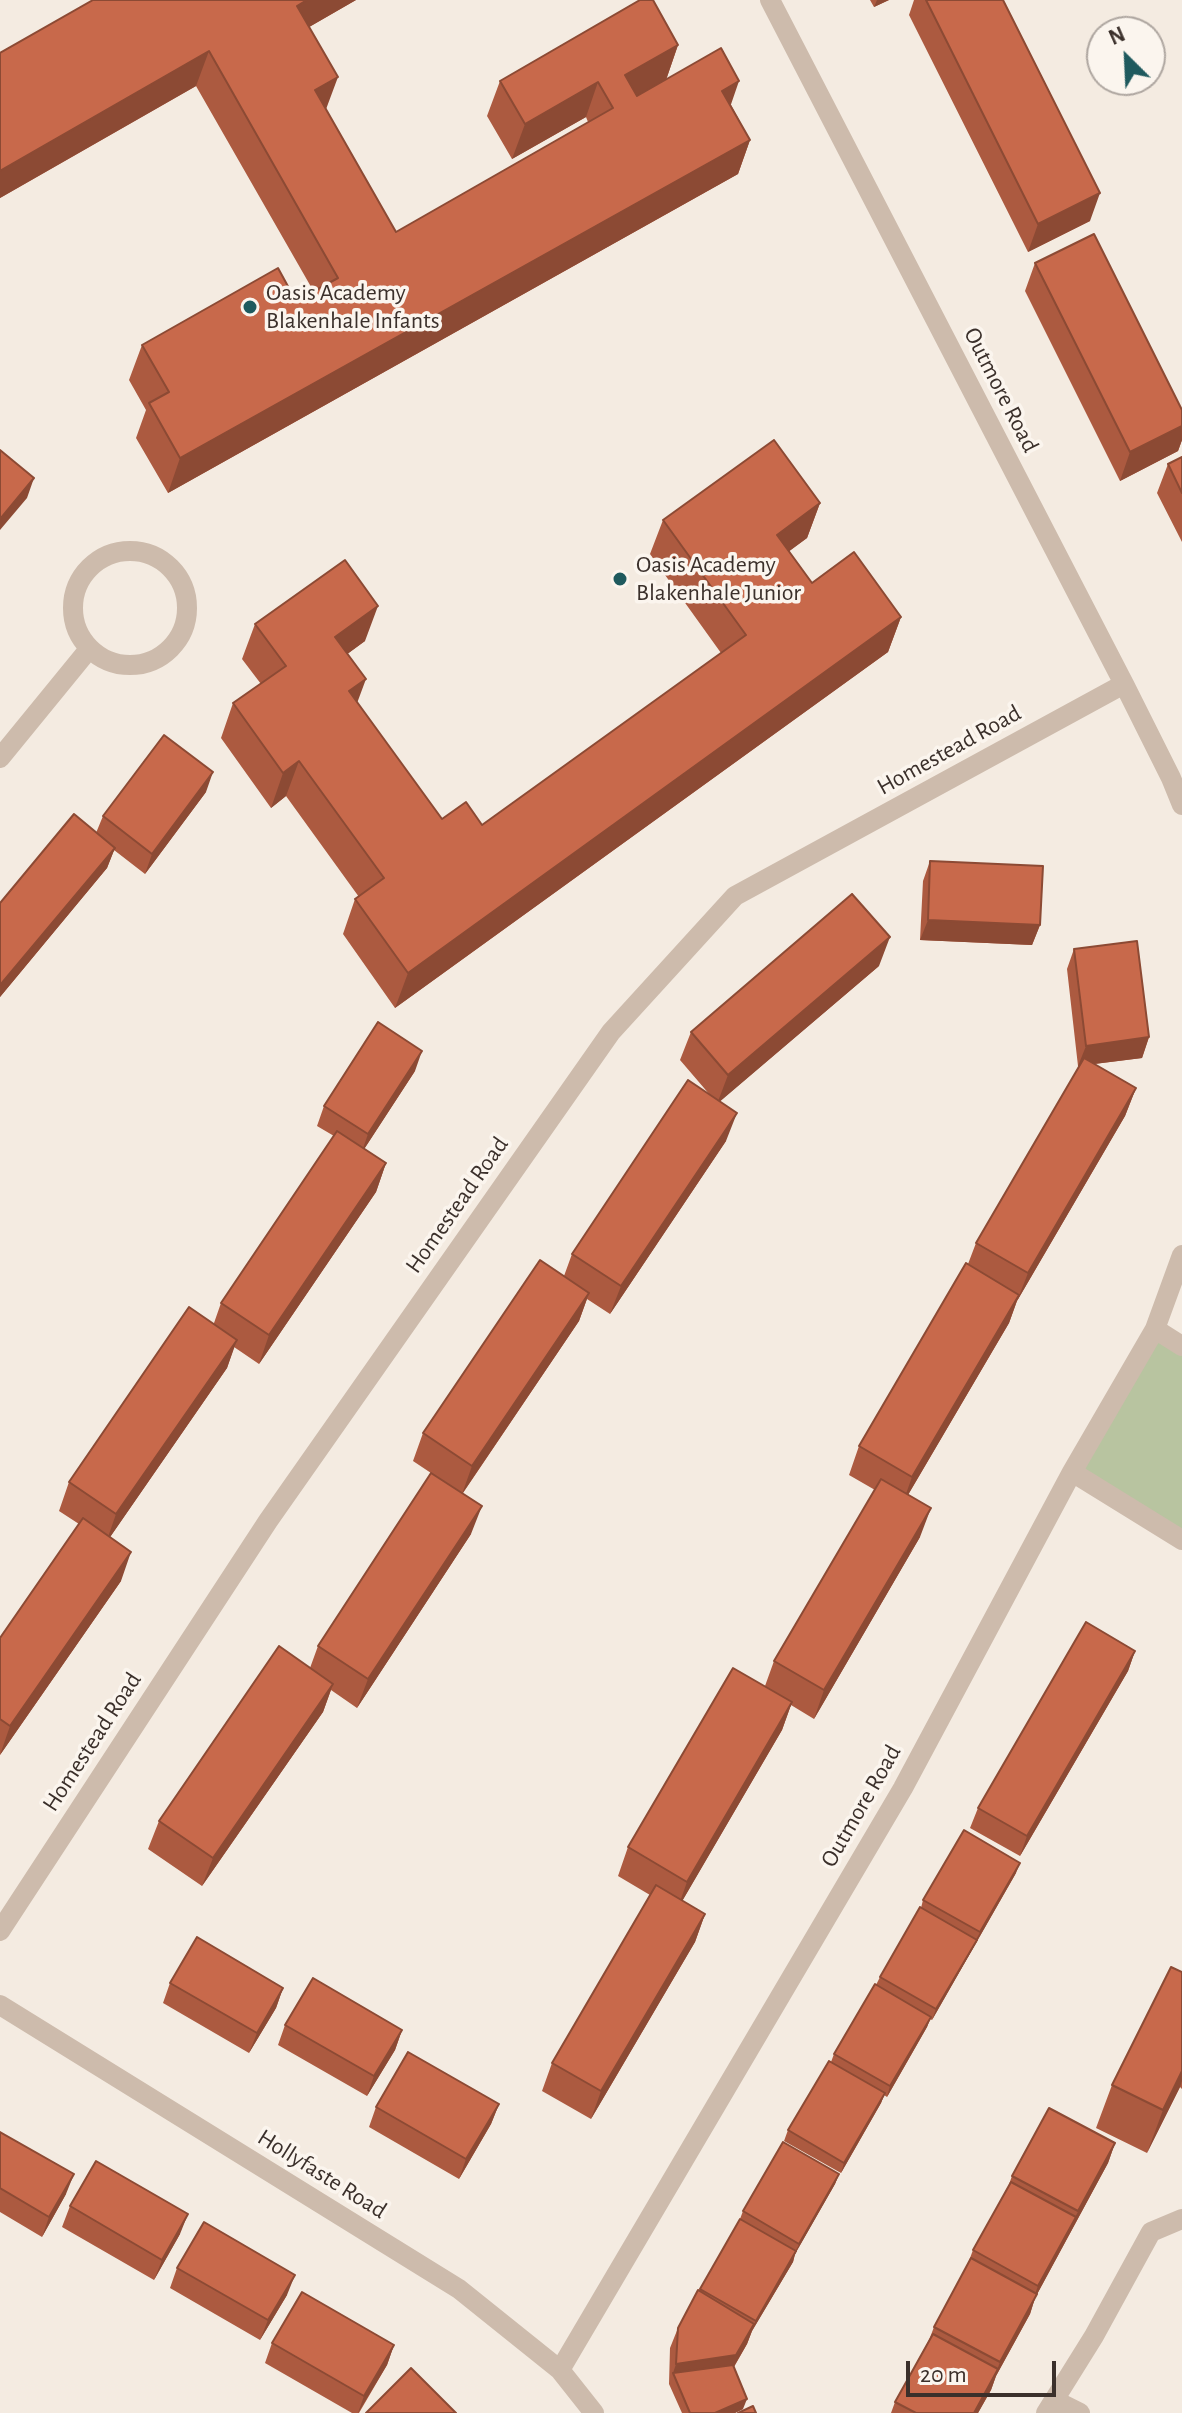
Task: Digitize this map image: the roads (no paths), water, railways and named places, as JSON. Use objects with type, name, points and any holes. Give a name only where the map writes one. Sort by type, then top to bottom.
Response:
[{"type":"street","name":"Outmore Road","points":[[770,0],[1124,684],[1182,805]]},
{"type":"street","points":[[132,551],[150,554],[166,563],[179,577],[186,595],[188,614],[183,631],[172,647],[158,659],[140,665],[122,666],[104,660],[89,649],[77,633],[72,614],[73,595],[81,577],[94,563],[112,553],[132,551]]},
{"type":"street","points":[[0,758],[89,649]]},
{"type":"street","name":"Homestead Road","points":[[0,1931],[268,1521],[611,1032],[735,896],[1124,684]]},
{"type":"street","name":"Outmore Road","points":[[560,2370],[903,1788],[1072,1472],[1155,1329],[1182,1255]]},
{"type":"street","points":[[1155,1329],[1182,1346]]},
{"type":"street","points":[[1072,1472],[1182,1540]]},
{"type":"street","name":"Hollyfaste Road","points":[[0,2005],[459,2289],[560,2370],[594,2413]]},
{"type":"street","points":[[1080,2413],[1050,2407],[1094,2336],[1151,2232],[1182,2219]]},
{"type":"place","name":"Oasis Academy Blakenhale Infants","points":[[250,307]]},
{"type":"place","name":"Oasis Academy Blakenhale Junior","points":[[620,579]]}]
